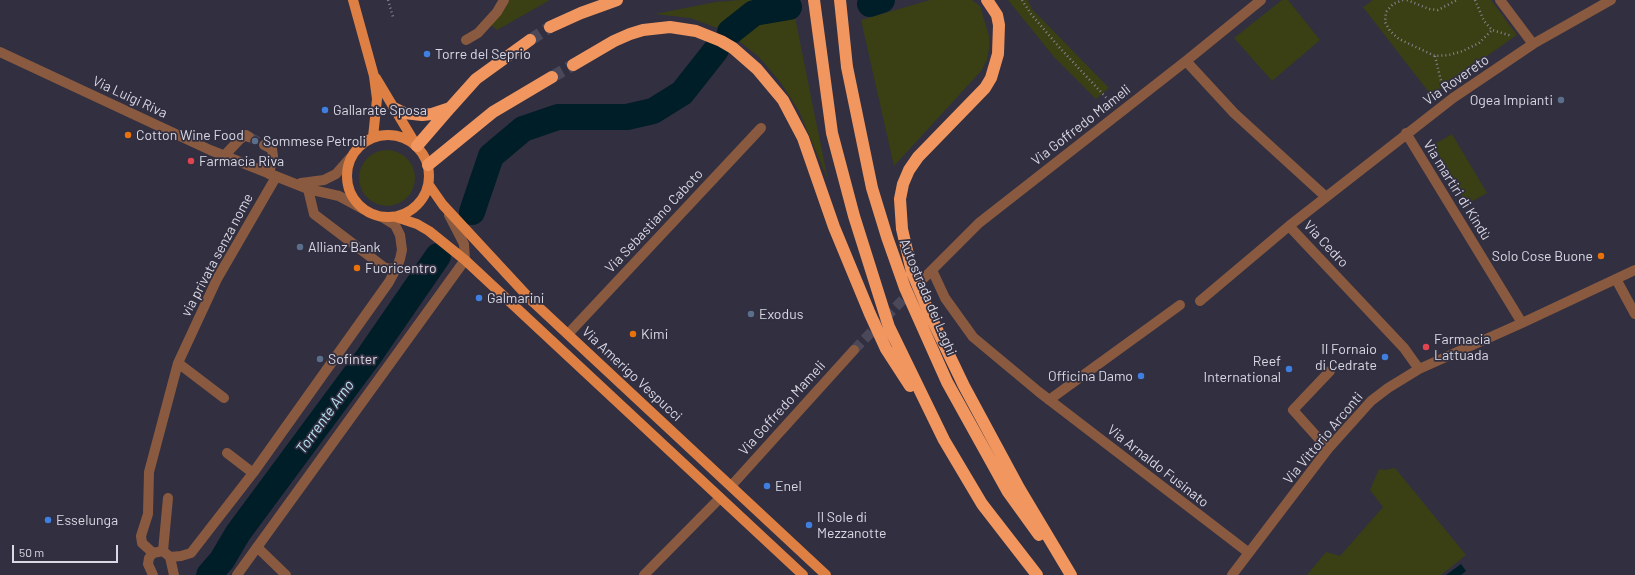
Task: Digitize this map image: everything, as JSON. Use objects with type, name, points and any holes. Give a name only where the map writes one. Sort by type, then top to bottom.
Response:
[{"type":"highway","points":[[550,27],[613,0]]},
{"type":"highway","points":[[814,0],[832,133],[854,216],[889,327],[944,440]]},
{"type":"highway","name":"Autostrada dei Laghi","points":[[840,0],[847,67],[872,188],[905,288],[947,382],[1008,492],[1070,575]]},
{"type":"highway","points":[[987,0],[997,15],[999,25],[998,54],[991,78],[985,88],[918,157],[909,170],[903,184],[900,199],[902,229],[912,272],[936,330],[964,386],[1019,488],[1070,575]]},
{"type":"highway","points":[[573,64],[614,41],[630,34],[643,30],[670,27],[696,31],[721,41],[733,48],[757,69],[783,100],[803,138],[834,227],[886,349],[944,440],[982,504],[1037,575]]},
{"type":"highway","points":[[417,146],[476,78],[530,40]]},
{"type":"highway","points":[[428,165],[493,112],[552,77]]},
{"type":"highway","points":[[396,109],[404,113],[422,115],[432,114],[450,108]]},
{"type":"main road","points":[[353,0],[374,76],[377,99],[374,137]]},
{"type":"main road","points":[[374,76],[396,109],[428,165],[428,185],[424,196],[417,206],[407,213],[396,217]]},
{"type":"main road","points":[[417,146],[405,138],[384,134],[374,137],[356,149],[350,158],[346,172],[347,186],[353,199],[363,209],[372,214],[382,217],[396,217],[417,224],[429,231],[465,260],[803,575]]},
{"type":"main road","name":"Via Amerigo Vespucci","points":[[428,185],[443,205],[531,300],[732,485],[826,575]]},
{"type":"street","points":[[466,40],[478,33],[497,12],[504,0]]},
{"type":"street","name":"Via Goffredo Mameli","points":[[924,278],[979,223],[1186,61],[1261,0]]},
{"type":"street","points":[[1500,0],[1532,44]]},
{"type":"street","name":"Via Rovereto","points":[[1289,226],[1406,133],[1453,98],[1532,44],[1611,0]]},
{"type":"street","name":"Via Luigi Riva","points":[[0,52],[224,156],[308,189],[339,196],[363,209]]},
{"type":"street","points":[[1186,61],[1234,113],[1326,198]]},
{"type":"street","name":"Via Sebastiano Caboto","points":[[568,334],[761,128]]},
{"type":"street","name":"Via martiri di Kindù","points":[[1406,133],[1522,323]]},
{"type":"street","points":[[224,156],[240,139],[246,135],[249,137]]},
{"type":"street","name":"via privata senza nome","points":[[153,553],[142,543],[141,536],[148,514],[149,472],[178,363],[217,278],[272,175],[272,149],[264,145]]},
{"type":"street","name":"Via Luigi Riva","points":[[293,183],[310,184],[324,180],[336,174],[350,158]]},
{"type":"street","points":[[308,189],[314,214],[385,268],[392,269],[397,267]]},
{"type":"street","points":[[237,575],[465,260],[464,244],[458,229],[443,205]]},
{"type":"street","points":[[151,574],[148,564],[149,558],[153,553],[181,556],[191,553],[253,473],[389,282],[397,267],[402,250],[400,235],[395,225],[382,217]]},
{"type":"street","name":"Via Cedro","points":[[1200,301],[1289,226],[1404,348],[1419,369]]},
{"type":"street","name":"Via Arnaldo Fusinato","points":[[932,270],[945,298],[973,337],[1050,400],[1249,553]]},
{"type":"street","name":"Via Vittorio Arconti","points":[[1232,575],[1328,449],[1371,401],[1403,377],[1419,369],[1635,270]]},
{"type":"street","points":[[1616,279],[1635,314]]},
{"type":"street","points":[[1050,400],[1180,305]]},
{"type":"street","name":"Via Goffredo Mameli","points":[[732,485],[854,350]]},
{"type":"street","points":[[178,363],[224,398]]},
{"type":"street","points":[[1328,449],[1293,410],[1330,371]]},
{"type":"street","points":[[227,453],[253,473]]},
{"type":"street","points":[[168,498],[167,554],[174,575]]},
{"type":"street","points":[[644,575],[720,498]]},
{"type":"street","points":[[258,547],[286,575]]},
{"type":"path","points":[[388,0],[393,17]]},
{"type":"path","points":[[1022,0],[1031,14],[1059,47],[1120,113]]},
{"type":"path","points":[[1403,0],[1393,4],[1386,12],[1386,22],[1390,31],[1399,40],[1436,56],[1449,55],[1463,51],[1479,43],[1492,30]]},
{"type":"path","points":[[1407,0],[1428,9],[1438,10],[1457,0]]},
{"type":"path","points":[[1475,0],[1484,21],[1492,30],[1512,36],[1526,34]]},
{"type":"path","points":[[1436,56],[1441,81],[1453,98]]},
{"type":"green space","points":[[508,0],[550,0],[497,30],[491,25]]},
{"type":"green space","points":[[740,0],[785,0],[745,8],[720,29],[690,18],[655,14],[716,2]]},
{"type":"green space","points":[[930,0],[972,0],[980,6],[989,36],[987,60],[981,71],[894,166],[861,20]]},
{"type":"green space","points":[[1008,0],[1028,0],[1032,9],[1109,88],[1096,99],[1054,57]]},
{"type":"green space","points":[[1282,0],[1288,0],[1320,40],[1272,81],[1234,38]]},
{"type":"green space","points":[[1373,0],[1491,0],[1517,35],[1431,95],[1363,7]]},
{"type":"green space","points":[[795,17],[828,180],[799,111],[781,83],[760,58],[739,41],[745,32],[753,27],[774,20]]},
{"type":"green space","points":[[1452,134],[1487,193],[1467,204],[1433,145]]},
{"type":"green space","points":[[387,150],[398,152],[407,158],[413,167],[415,178],[413,189],[407,198],[398,204],[387,206],[376,204],[367,198],[361,189],[359,178],[361,167],[367,158],[376,152]]},
{"type":"green space","points":[[1395,468],[1466,555],[1441,575],[1307,575],[1326,552],[1340,556],[1383,507],[1370,490],[1379,469],[1384,470]]},
{"type":"water","points":[[1461,564],[1466,571],[1461,575],[1446,575]]},
{"type":"waterway","name":"Torrente Arno","points":[[870,4],[882,0]]},
{"type":"waterway","name":"Torrente Arno","points":[[730,32],[754,13],[789,7]]},
{"type":"waterway","name":"Torrente Arno","points":[[472,212],[491,156],[523,129],[558,117],[627,117],[653,111],[682,93],[716,50]]},
{"type":"waterway","name":"Torrente Arno","points":[[209,575],[222,560],[238,533],[369,356],[438,256]]},
{"type":"tunnel","points":[[530,40],[550,27]]},
{"type":"tunnel","points":[[552,77],[573,65]]},
{"type":"tunnel","points":[[249,137],[264,145]]},
{"type":"tunnel","points":[[854,350],[922,280]]},
{"type":"place","name":"Torre del Seprio","points":[[427,54]]},
{"type":"place","name":"Ogea Impianti","points":[[1561,100]]},
{"type":"place","name":"Gallarate Sposa","points":[[325,110]]},
{"type":"place","name":"Cotton Wine Food","points":[[128,135]]},
{"type":"place","name":"Sommese Petroli","points":[[255,141]]},
{"type":"place","name":"Farmacia Riva","points":[[191,161]]},
{"type":"place","name":"Allianz Bank","points":[[300,247]]},
{"type":"place","name":"Solo Cose Buone","points":[[1601,256]]},
{"type":"place","name":"Fuoricentro","points":[[357,268]]},
{"type":"place","name":"Galmarini","points":[[479,298]]},
{"type":"place","name":"Exodus","points":[[751,314]]},
{"type":"place","name":"Kimi","points":[[633,334]]},
{"type":"place","name":"Farmacia Lattuada","points":[[1426,347]]},
{"type":"place","name":"Il Fornaio di Cedrate","points":[[1385,357]]},
{"type":"place","name":"Sofinter","points":[[320,359]]},
{"type":"place","name":"Reef International","points":[[1289,369]]},
{"type":"place","name":"Officina Damo","points":[[1141,376]]},
{"type":"place","name":"Enel","points":[[767,486]]},
{"type":"place","name":"Esselunga","points":[[48,520]]},
{"type":"place","name":"Il Sole di Mezzanotte","points":[[809,525]]}]
